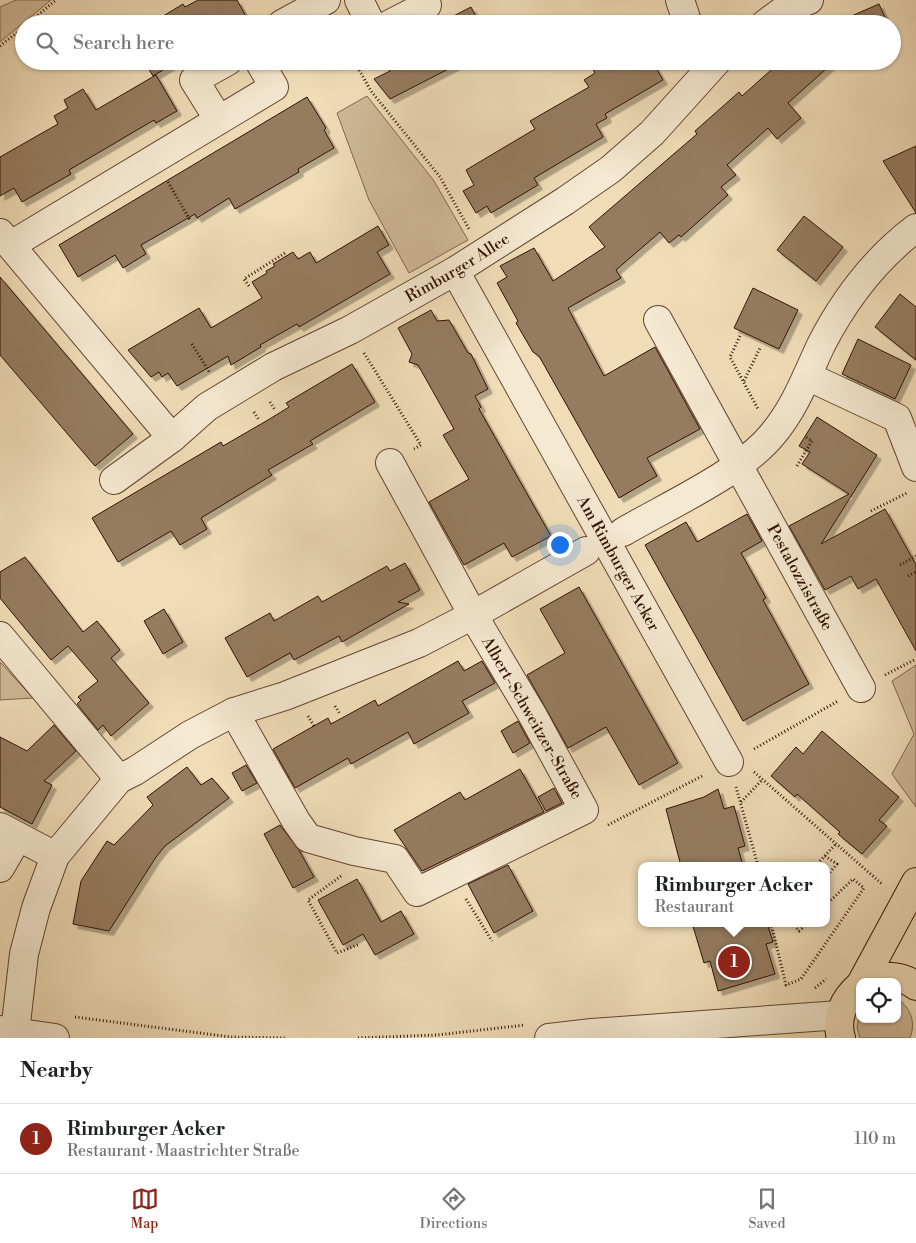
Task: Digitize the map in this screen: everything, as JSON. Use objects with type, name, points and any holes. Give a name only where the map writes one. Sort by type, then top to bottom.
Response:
[{"type":"main road","points":[[866,978],[916,882]]},
{"type":"main road","points":[[878,978],[885,976],[897,978]]},
{"type":"main road","points":[[901,980],[916,986]]},
{"type":"main road","points":[[841,1026],[844,1003],[856,990]]},
{"type":"street","points":[[359,0],[366,15]]},
{"type":"street","points":[[408,15],[428,5],[425,0]]},
{"type":"street","points":[[680,0],[685,15]]},
{"type":"street","points":[[777,15],[784,10],[810,0]]},
{"type":"street","points":[[298,15],[324,1]]},
{"type":"street","points":[[212,70],[194,80],[219,120]]},
{"type":"street","points":[[172,438],[92,344],[6,238],[154,159],[274,88],[264,70]]},
{"type":"street","name":"Rimburger Allee","points":[[114,480],[172,438],[207,407],[273,367],[350,330],[455,271],[565,201],[611,169],[652,133],[706,70]]},
{"type":"street","points":[[623,532],[740,465],[777,430],[791,411],[847,297],[896,243],[916,228]]},
{"type":"street","name":"Am Rimburger Acker","points":[[455,271],[735,759]]},
{"type":"street","name":"Pestalozzistraße","points":[[658,320],[740,465],[861,688]]},
{"type":"street","points":[[807,376],[897,418],[912,479]]},
{"type":"street","name":"Albert-Schweitzer-Straße","points":[[234,712],[296,821],[308,838],[354,851],[395,859],[417,892],[584,810],[533,716],[473,615],[390,463]]},
{"type":"street","points":[[61,1027],[7,1031],[36,908],[55,856],[119,779],[135,771],[190,735],[234,712],[285,696],[405,648],[473,615],[586,551]]},
{"type":"street","points":[[0,636],[119,779]]},
{"type":"street","points":[[0,868],[9,832],[55,856]]},
{"type":"street","points":[[549,1038],[592,1033],[841,1026]]},
{"type":"path","points":[[38,15],[56,0]]},
{"type":"path","points":[[0,46],[15,34]]},
{"type":"path","points":[[359,70],[371,92],[440,177],[482,253]]},
{"type":"path","points":[[154,159],[190,220]]},
{"type":"path","points":[[249,286],[244,279],[285,253]]},
{"type":"path","points":[[350,330],[421,445],[390,463]]},
{"type":"path","points":[[740,336],[730,357],[760,414],[777,430]]},
{"type":"path","points":[[192,344],[225,396]]},
{"type":"path","points":[[743,382],[760,348]]},
{"type":"path","points":[[871,511],[912,479]]},
{"type":"path","points":[[900,565],[916,556]]},
{"type":"path","points":[[908,576],[916,572]]},
{"type":"path","points":[[606,826],[735,759],[916,658]]},
{"type":"path","points":[[735,759],[883,883]]},
{"type":"path","points":[[735,759],[740,802],[750,829],[757,862]]},
{"type":"path","points":[[740,802],[762,780]]},
{"type":"path","points":[[819,862],[836,844]]},
{"type":"path","points":[[354,851],[355,868],[308,900],[337,953],[360,944]]},
{"type":"path","points":[[825,856],[837,864],[830,872]]},
{"type":"path","points":[[451,876],[492,941]]},
{"type":"path","points":[[772,927],[786,985],[801,980],[864,888],[852,879],[830,901]]},
{"type":"path","points":[[61,1027],[231,1037],[288,1038]]},
{"type":"shaded area","points":[[16,0],[51,0],[33,15],[15,15],[15,30],[0,42],[0,7]]},
{"type":"shaded area","points":[[367,96],[434,181],[468,240],[409,273],[369,200],[337,113]]},
{"type":"shaded area","points":[[0,662],[33,698],[0,700]]},
{"type":"shaded area","points":[[916,665],[916,807],[892,774],[914,734],[892,681]]},
{"type":"shaded area","points":[[901,1001],[909,1011],[912,1021],[910,1038],[860,1038],[858,1023],[901,1023]]},
{"type":"building","points":[[198,0],[237,0],[245,15],[165,15],[183,4],[185,7]]},
{"type":"building","points":[[879,4],[884,15],[854,15]]},
{"type":"building","points":[[471,7],[475,15],[455,15]]},
{"type":"building","points":[[149,70],[163,70],[153,76]]},
{"type":"building","points":[[446,70],[390,99],[374,79],[390,71]]},
{"type":"building","points":[[593,70],[657,70],[663,80],[605,114],[607,118],[596,124],[603,137],[534,178],[538,185],[491,213],[487,206],[476,213],[463,191],[474,185],[466,170],[535,129],[530,121],[589,87],[584,80],[595,73]]},
{"type":"building","points":[[771,70],[825,70],[788,103],[801,118],[777,139],[768,128],[727,165],[736,175],[721,187],[728,195],[681,237],[679,235],[669,243],[660,232],[616,270],[621,278],[568,308],[604,376],[655,347],[700,429],[647,458],[657,476],[619,498],[539,356],[533,352],[516,323],[518,321],[497,283],[507,277],[500,266],[534,248],[553,281],[605,247],[589,227],[697,134],[695,131],[739,92],[742,96]]},
{"type":"building","points":[[156,75],[177,111],[156,123],[154,120],[69,170],[71,174],[22,202],[14,188],[0,196],[0,157],[58,124],[54,116],[68,108],[64,100],[83,89],[96,110]]},
{"type":"building","points":[[307,97],[326,128],[324,130],[334,148],[298,169],[299,172],[235,209],[229,198],[197,218],[195,214],[141,245],[146,254],[123,268],[115,255],[78,277],[59,245]]},
{"type":"building","points":[[916,146],[916,213],[883,161]]},
{"type":"building","points":[[804,216],[843,247],[816,281],[777,250]]},
{"type":"building","points":[[378,226],[389,245],[377,252],[390,274],[299,327],[297,324],[260,345],[261,347],[231,365],[228,356],[177,386],[168,373],[162,377],[159,372],[151,377],[128,350],[199,308],[211,328],[262,298],[252,282],[267,273],[266,271],[275,266],[273,264],[293,252],[298,259],[310,252],[316,263]]},
{"type":"building","points":[[0,277],[133,434],[95,466],[0,355]]},
{"type":"building","points":[[753,288],[798,310],[779,349],[734,328]]},
{"type":"building","points":[[900,294],[916,307],[916,360],[875,327]]},
{"type":"building","points":[[431,310],[437,321],[449,320],[468,353],[471,354],[488,389],[475,396],[481,407],[479,409],[551,536],[512,557],[504,543],[464,565],[429,502],[469,479],[443,435],[454,429],[418,365],[409,362],[412,354],[398,328]]},
{"type":"building","points":[[858,339],[911,365],[895,399],[842,374]]},
{"type":"building","points":[[352,364],[375,402],[310,441],[313,444],[268,470],[272,475],[201,518],[207,529],[180,545],[171,531],[118,562],[92,518],[221,442],[223,446],[268,420],[289,407],[286,403]]},
{"type":"building","points":[[817,417],[877,455],[821,544],[885,509],[916,565],[916,651],[876,579],[858,589],[851,576],[825,590],[789,526],[849,494],[802,464],[810,452],[799,446]]},
{"type":"building","points":[[747,514],[762,541],[741,553],[766,598],[763,600],[809,684],[743,721],[645,545],[686,522],[697,542]]},
{"type":"building","points":[[25,557],[83,632],[97,621],[120,650],[111,658],[149,703],[111,736],[103,725],[98,730],[77,704],[81,700],[78,697],[98,681],[68,646],[51,660],[0,598],[0,572]]},
{"type":"building","points":[[405,563],[420,590],[398,602],[409,604],[342,642],[339,636],[294,660],[290,653],[247,677],[225,638],[270,613],[274,621],[318,596],[322,602],[387,566],[390,571]]},
{"type":"building","points":[[579,587],[678,763],[639,785],[606,727],[568,748],[527,675],[565,653],[540,609]]},
{"type":"building","points":[[164,609],[183,642],[163,654],[144,621]]},
{"type":"building","points":[[458,661],[464,671],[482,661],[495,683],[462,701],[469,713],[414,744],[408,732],[351,764],[348,758],[295,788],[273,749],[328,718],[331,724],[375,700],[378,706]]},
{"type":"building","points":[[518,721],[530,743],[513,753],[501,731]]},
{"type":"building","points":[[54,725],[76,751],[44,781],[52,785],[32,824],[0,807],[0,737],[27,751]]},
{"type":"building","points":[[822,731],[899,797],[879,820],[887,826],[862,854],[838,834],[840,832],[797,794],[795,797],[771,776],[796,747],[803,754]]},
{"type":"building","points":[[246,765],[257,783],[242,791],[232,773]]},
{"type":"building","points":[[187,767],[201,785],[212,778],[229,798],[165,846],[109,931],[73,924],[81,881],[107,841],[114,845],[153,805],[147,797]]},
{"type":"building","points":[[520,769],[544,812],[422,871],[394,830],[460,792],[465,800]]},
{"type":"building","points":[[554,788],[562,803],[546,811],[538,797]]},
{"type":"building","points":[[718,789],[724,809],[734,806],[745,846],[738,848],[742,862],[680,862],[666,809],[704,797]]},
{"type":"building","points":[[280,825],[299,850],[314,877],[293,888],[264,834]]},
{"type":"building","points":[[508,865],[533,911],[494,933],[468,884]]},
{"type":"building","points":[[357,879],[381,922],[401,911],[414,934],[375,955],[363,934],[343,945],[318,900]]},
{"type":"building","points":[[693,927],[768,927],[773,942],[766,944],[775,974],[718,991],[710,961],[704,963]]},
{"type":"place","name":"Rimburger Acker","points":[[734,962]]}]
